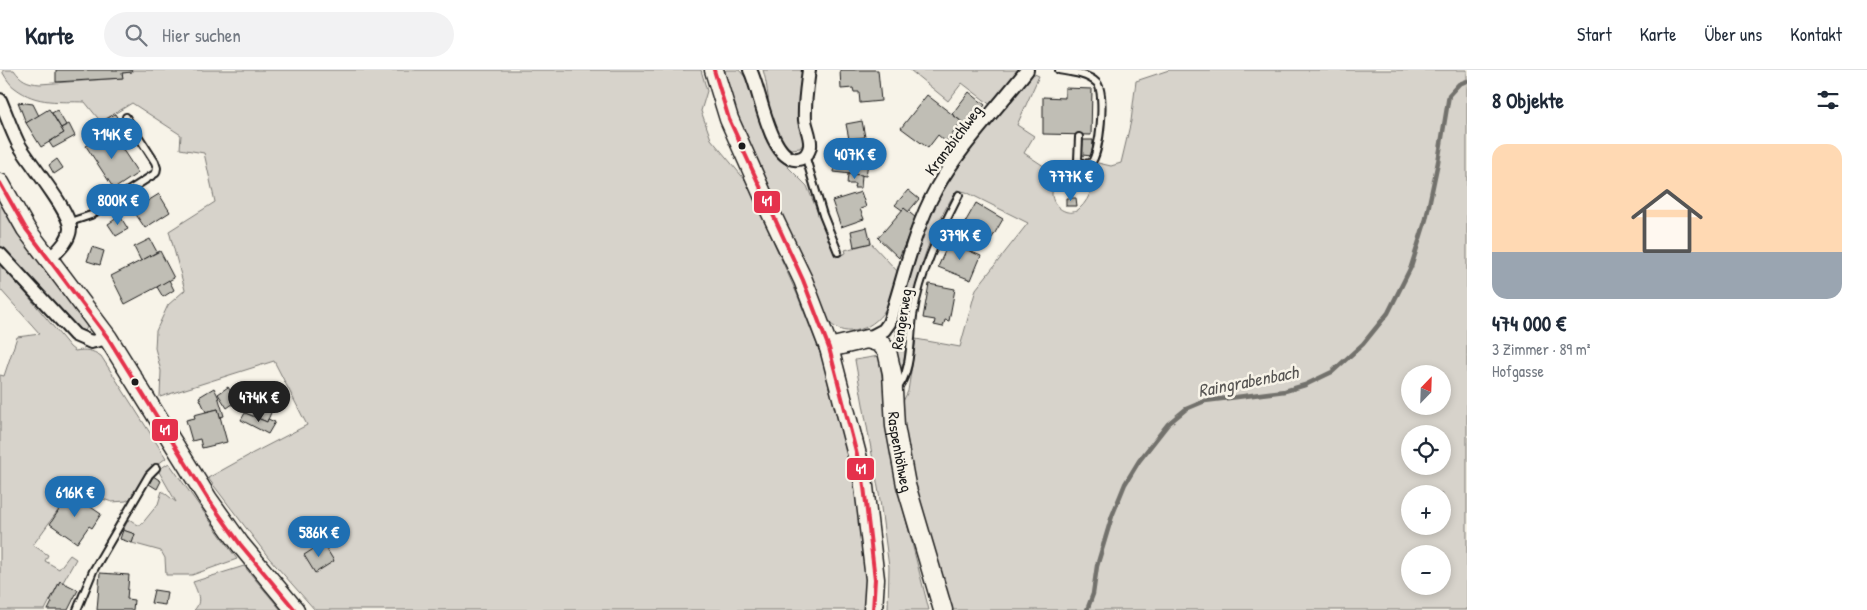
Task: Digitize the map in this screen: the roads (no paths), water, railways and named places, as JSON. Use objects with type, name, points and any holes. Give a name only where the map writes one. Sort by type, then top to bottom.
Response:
[{"type":"main road","points":[[714,70],[728,118],[803,280],[829,348],[863,478],[875,579],[873,610]]},
{"type":"main road","points":[[0,183],[26,229],[108,338],[208,499],[240,544],[295,610]]},
{"type":"main road","points":[[829,348],[866,339],[884,346],[889,357]]},
{"type":"main road","name":"Raspenhöhweg","points":[[889,357],[895,426],[906,485],[943,610]]},
{"type":"street","points":[[750,70],[755,79],[764,115],[778,146],[790,158],[795,160],[802,158],[810,148],[805,120],[809,70]]},
{"type":"street","name":"Kranzbichlweg","points":[[866,339],[884,330],[891,316],[918,231],[937,188],[961,153],[1027,70]]},
{"type":"street","points":[[0,100],[18,142],[70,222],[68,237],[64,245],[49,260]]},
{"type":"street","points":[[0,254],[75,335],[91,342],[108,338]]},
{"type":"street","points":[[889,357],[891,316]]},
{"type":"lane","points":[[1059,70],[1092,79],[1100,88],[1099,140],[1095,158],[1091,163],[1083,164],[1078,160],[1079,137]]},
{"type":"lane","points":[[70,222],[91,215],[156,173],[155,162],[126,117]]},
{"type":"lane","points":[[805,155],[823,215],[838,252]]},
{"type":"lane","name":"Rengerweg","points":[[893,391],[902,383],[905,377],[915,309],[924,271],[959,195]]},
{"type":"lane","points":[[77,610],[93,571],[149,476],[156,468]]},
{"type":"waterway","name":"Raingrabenbach","points":[[1087,610],[1093,594],[1097,566],[1112,516],[1125,484],[1139,461],[1168,424],[1186,409],[1205,401],[1285,391],[1305,385],[1332,372],[1363,344],[1388,313],[1411,267],[1426,219],[1449,95],[1459,84],[1467,81]]}]
